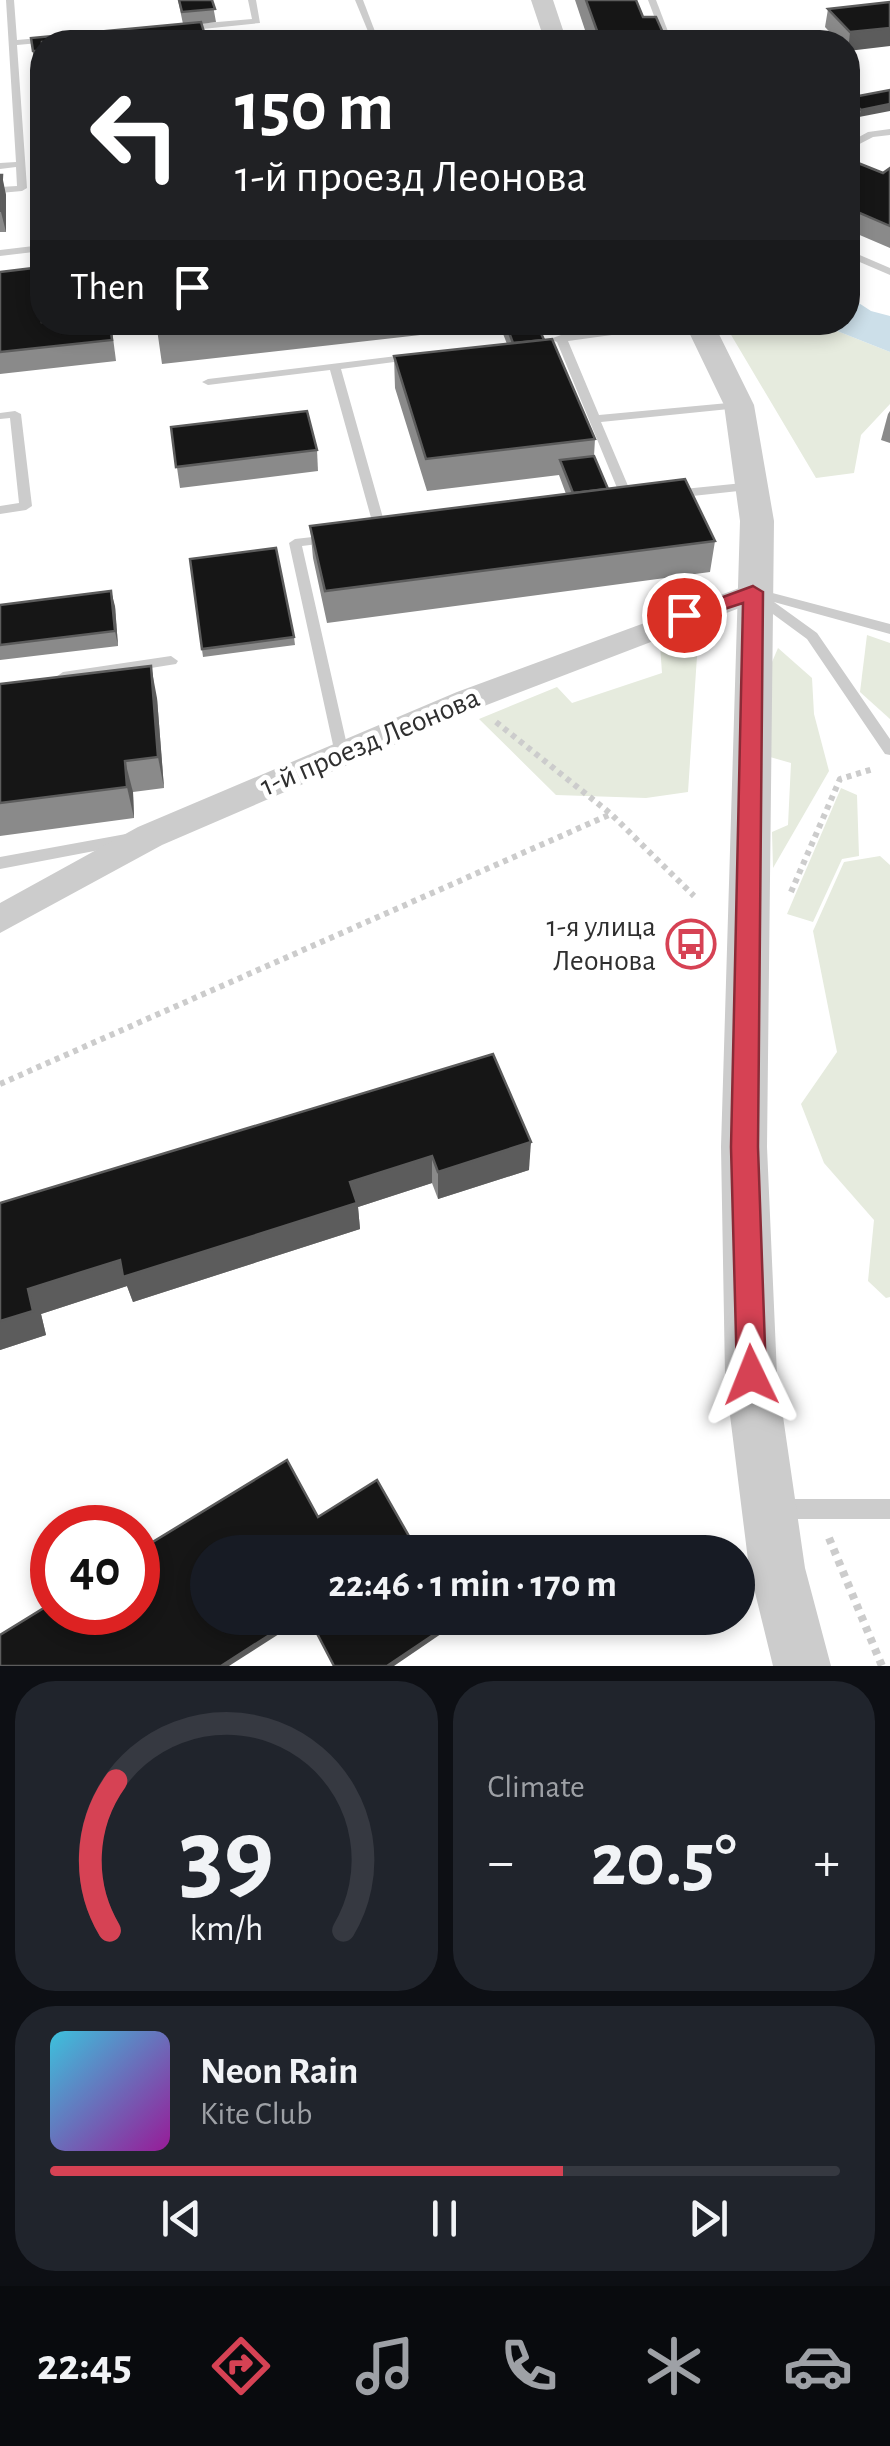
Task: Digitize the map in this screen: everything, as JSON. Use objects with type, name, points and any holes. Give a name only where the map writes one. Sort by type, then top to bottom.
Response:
[{"type":"street","points":[[542,0],[552,30]]},
{"type":"street","points":[[704,335],[739,405],[757,521],[744,1147],[751,1375],[777,1568],[802,1666]]},
{"type":"street","name":"1-й проезд Леонова","points":[[0,919],[150,836],[468,700],[753,592]]},
{"type":"lane","points":[[0,190],[22,188],[10,0]]},
{"type":"lane","points":[[163,30],[257,21],[252,0]]},
{"type":"lane","points":[[359,0],[371,30]]},
{"type":"lane","points":[[652,0],[663,30]]},
{"type":"lane","points":[[13,43],[30,41]]},
{"type":"lane","points":[[860,140],[871,134],[890,132]]},
{"type":"lane","points":[[0,166],[20,164]]},
{"type":"lane","points":[[0,253],[30,249]]},
{"type":"lane","points":[[860,258],[890,272]]},
{"type":"lane","points":[[538,341],[584,335]]},
{"type":"lane","points":[[561,338],[622,501],[753,486]]},
{"type":"lane","points":[[208,382],[431,355]]},
{"type":"lane","points":[[335,368],[380,532]]},
{"type":"lane","points":[[594,419],[739,405]]},
{"type":"lane","points":[[0,416],[15,414],[26,506],[0,510]]},
{"type":"lane","points":[[364,534],[400,530]]},
{"type":"lane","points":[[342,754],[295,544],[346,537]]},
{"type":"lane","points":[[753,592],[890,629]]},
{"type":"lane","points":[[753,592],[812,636],[890,750]]},
{"type":"lane","points":[[38,680],[171,661]]},
{"type":"lane","points":[[0,863],[150,836]]},
{"type":"lane","points":[[767,1509],[890,1509]]},
{"type":"path","points":[[468,700],[611,814],[694,896]]},
{"type":"path","points":[[786,903],[840,779],[890,764]]},
{"type":"path","points":[[0,1084],[611,814]]},
{"type":"path","points":[[821,1509],[838,1566],[882,1666]]},
{"type":"shaded area","points":[[731,335],[847,335],[890,352],[890,404],[861,435],[854,473],[816,478]]},
{"type":"shaded area","points":[[867,635],[890,643],[890,719],[860,692]]},
{"type":"shaded area","points":[[698,641],[688,792],[646,798],[556,795],[479,719],[557,687],[572,703],[662,673],[660,645]]},
{"type":"shaded area","points":[[778,648],[812,678],[814,714],[829,771],[773,868],[772,832],[788,825],[791,763],[770,757],[769,669]]},
{"type":"shaded area","points":[[841,788],[857,795],[859,856],[842,859],[813,922],[787,914]]},
{"type":"shaded area","points":[[880,856],[890,865],[890,1297],[886,1298],[868,1281],[874,1220],[824,1163],[801,1104],[837,1052],[813,931],[844,862]]},
{"type":"water","points":[[860,304],[890,316],[890,352],[847,335],[860,335]]},
{"type":"building","points":[[179,0],[212,0],[215,9],[182,12]]},
{"type":"building","points":[[586,0],[636,0],[643,17],[656,17],[662,30],[597,30]]},
{"type":"building","points":[[890,2],[890,28],[848,30],[828,9]]},
{"type":"building","points":[[201,22],[203,30],[116,30]]},
{"type":"building","points":[[890,90],[890,104],[861,110],[860,96]]},
{"type":"building","points":[[860,164],[883,173],[890,168],[890,226],[860,213]]},
{"type":"building","points":[[30,268],[30,335],[111,335],[112,340],[0,352],[0,272]]},
{"type":"building","points":[[510,335],[542,335],[544,340],[513,343]]},
{"type":"building","points":[[552,339],[595,439],[426,459],[394,356]]},
{"type":"building","points":[[307,411],[317,450],[176,467],[171,427]]},
{"type":"building","points":[[594,456],[608,489],[573,493],[560,460]]},
{"type":"building","points":[[685,479],[715,541],[325,591],[310,526]]},
{"type":"building","points":[[276,548],[294,637],[202,649],[190,559]]},
{"type":"building","points":[[111,591],[115,631],[0,645],[0,605]]},
{"type":"building","points":[[151,666],[158,757],[125,761],[127,787],[0,803],[0,684]]},
{"type":"building","points":[[493,1054],[531,1142],[438,1172],[432,1156],[350,1182],[357,1203],[123,1277],[120,1260],[28,1289],[33,1311],[0,1321],[0,1203]]},
{"type":"building","points":[[287,1460],[318,1517],[377,1480],[408,1535],[190,1535],[190,1635],[269,1635],[221,1666],[0,1666],[0,1635],[30,1617],[30,1635],[160,1635],[160,1538]]},
{"type":"building","points":[[318,1635],[433,1635],[387,1666],[334,1666]]},
{"type":"place","name":"1-я улица Леонова","points":[[691,944]]},
{"type":"route","points":[[684,615],[753,592],[744,1147],[751,1375]]}]
